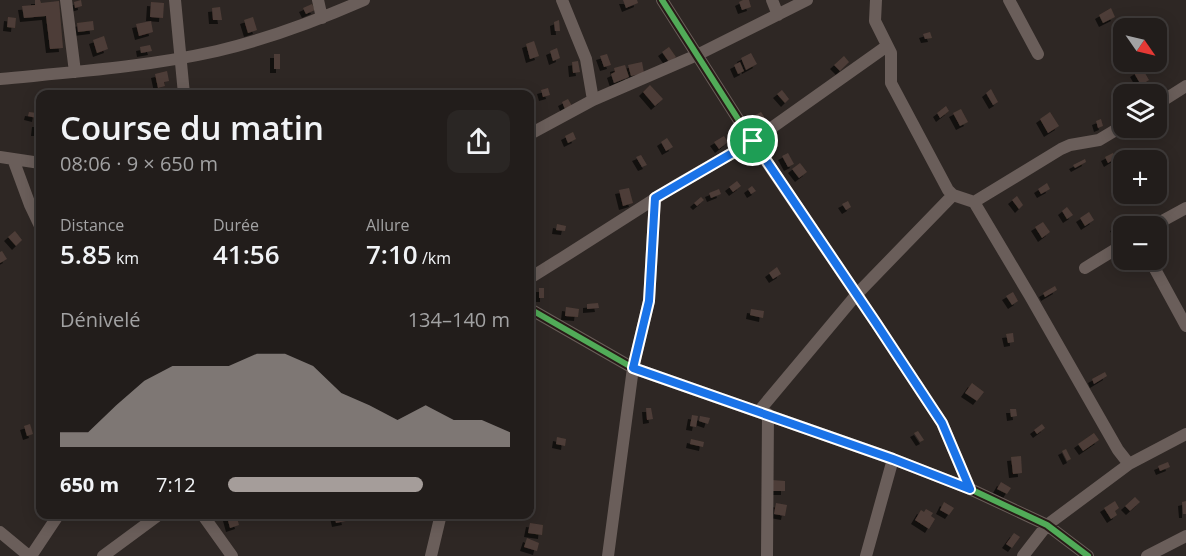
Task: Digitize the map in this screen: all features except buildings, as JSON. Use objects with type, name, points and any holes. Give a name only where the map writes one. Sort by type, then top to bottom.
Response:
[{"type":"street","points":[[66,0],[75,72]]},
{"type":"street","points":[[175,0],[184,90]]},
{"type":"street","points":[[318,0],[322,18]]},
{"type":"street","points":[[0,80],[153,63],[217,51],[272,36],[364,0]]},
{"type":"street","points":[[562,0],[586,59],[593,100]]},
{"type":"street","points":[[662,0],[753,141],[942,423],[970,489]]},
{"type":"street","points":[[772,0],[778,15]]},
{"type":"street","points":[[534,132],[593,100],[697,55],[807,0]]},
{"type":"street","points":[[876,0],[876,23],[891,53],[891,83],[948,190],[953,195],[974,202],[1118,450],[1129,464]]},
{"type":"street","points":[[1009,0],[1038,54]]},
{"type":"street","points":[[534,276],[655,198],[753,141],[887,46]]},
{"type":"street","points":[[1167,98],[1186,86]]},
{"type":"street","points":[[974,202],[1061,149],[1070,145],[1099,140],[1113,132]]},
{"type":"street","points":[[0,158],[36,162]]},
{"type":"street","points":[[13,159],[36,218]]},
{"type":"street","points":[[767,556],[763,413],[857,294],[953,195]]},
{"type":"street","points":[[608,556],[633,368],[649,301],[655,198]]},
{"type":"street","points":[[1167,218],[1186,208]]},
{"type":"street","points":[[1085,268],[1113,251]]},
{"type":"street","points":[[1156,270],[1184,319]]},
{"type":"street","points":[[534,311],[633,368],[893,459],[970,489],[1047,525],[1088,556]]},
{"type":"street","points":[[1023,556],[1047,525],[1129,464],[1186,434]]},
{"type":"street","points":[[866,556],[893,459]]},
{"type":"street","points":[[0,532],[30,556],[56,519]]},
{"type":"street","points":[[103,556],[153,519]]},
{"type":"street","points":[[206,519],[232,556]]},
{"type":"street","points":[[434,555],[440,519]]},
{"type":"street","points":[[1147,556],[1186,536]]},
{"type":"cycle path","points":[[662,0],[745,130],[942,423],[970,489]]},
{"type":"cycle path","points":[[534,311],[633,368],[893,459],[970,489],[1047,525],[1088,556]]},
{"type":"route","points":[[753,141],[942,423],[970,489],[768,414],[633,368],[649,301],[655,198],[753,141]]}]
